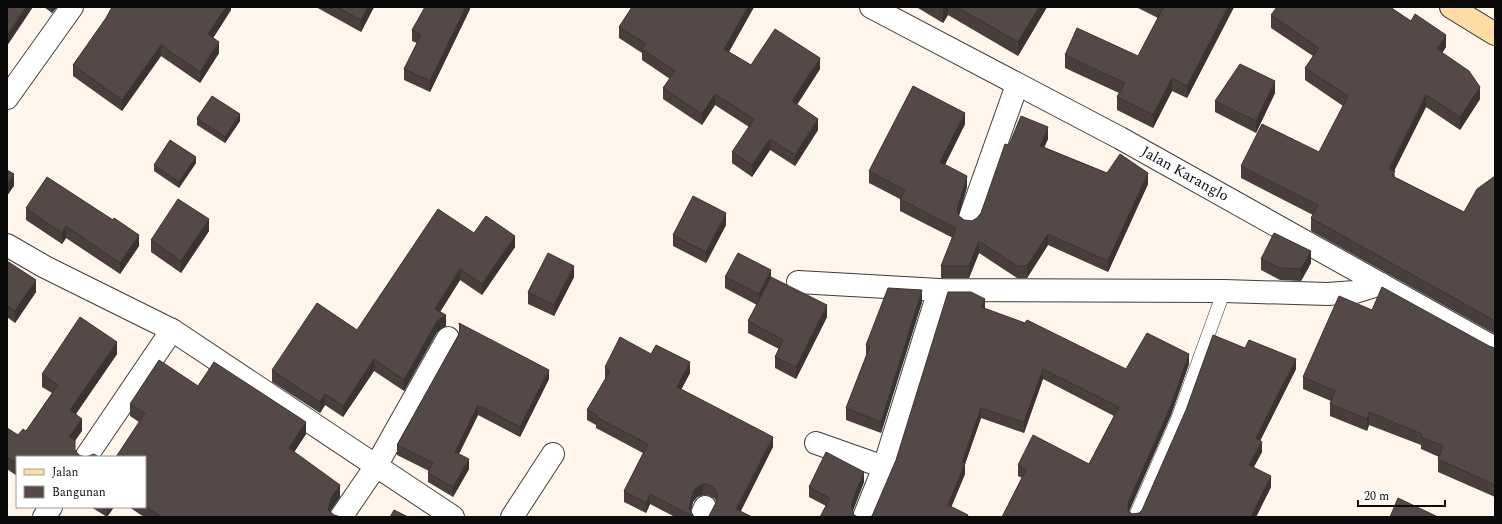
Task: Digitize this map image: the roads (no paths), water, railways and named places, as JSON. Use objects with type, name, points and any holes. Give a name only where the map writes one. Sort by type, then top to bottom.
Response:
[{"type":"street","points":[[10,93],[41,53],[72,7]]},
{"type":"street","name":"Jalan Karanglo","points":[[872,7],[1017,85],[1120,138],[1350,265],[1379,283],[1495,348]]},
{"type":"street","points":[[1451,7],[1495,34]]},
{"type":"street","points":[[969,220],[1017,85]]},
{"type":"street","points":[[7,245],[45,267],[172,330],[453,517]]},
{"type":"street","points":[[798,282],[939,290],[1224,291],[1328,294],[1355,292],[1379,283]]},
{"type":"street","points":[[864,517],[884,466],[939,290]]},
{"type":"street","points":[[87,456],[172,330]]},
{"type":"street","points":[[341,517],[376,466],[448,338]]},
{"type":"street","points":[[816,443],[884,466]]},
{"type":"street","points":[[512,517],[553,454]]},
{"type":"street","points":[[44,517],[50,508]]},
{"type":"lane","points":[[1135,517],[1180,412],[1224,291]]}]
